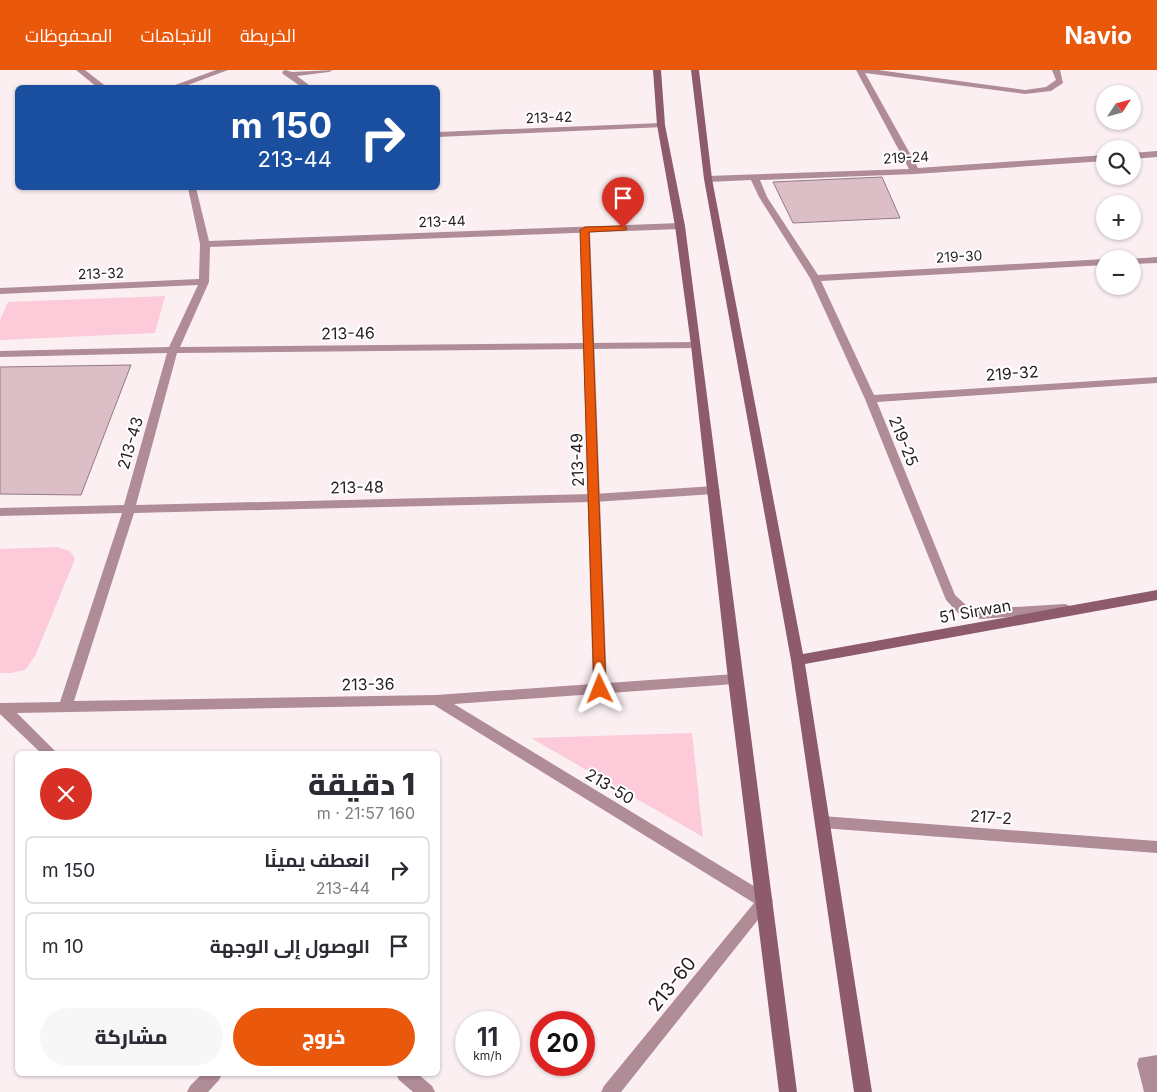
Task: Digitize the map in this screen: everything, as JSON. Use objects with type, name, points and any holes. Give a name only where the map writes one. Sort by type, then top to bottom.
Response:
[{"type":"main road","points":[[657,70],[661,125],[680,226],[696,345],[788,1092]]},
{"type":"main road","points":[[695,70],[708,179],[798,660],[863,1092]]},
{"type":"main road","name":"51 Sirwan","points":[[798,660],[1157,595]]},
{"type":"street","points":[[80,70],[100,85]]},
{"type":"street","points":[[180,85],[224,70]]},
{"type":"street","points":[[286,72],[328,70]]},
{"type":"street","points":[[860,70],[1025,92],[1048,89],[1060,81],[1056,70]]},
{"type":"street","points":[[860,70],[915,171]]},
{"type":"street","points":[[286,72],[305,85]]},
{"type":"street","name":"213-42","points":[[440,135],[661,125]]},
{"type":"street","points":[[1141,155],[1157,154]]},
{"type":"street","name":"219-24","points":[[708,179],[915,171],[1096,159]]},
{"type":"street","name":"219-25","points":[[755,178],[763,196],[815,278],[870,399],[950,597],[963,610],[981,614],[1084,608]]},
{"type":"street","name":"213-43","points":[[65,707],[129,509],[173,350],[204,282],[205,244],[192,190]]},
{"type":"street","name":"213-44","points":[[205,244],[680,226]]},
{"type":"street","name":"213-49","points":[[585,230],[600,689]]},
{"type":"street","points":[[1141,261],[1157,260]]},
{"type":"street","name":"219-30","points":[[815,278],[1096,262]]},
{"type":"street","name":"213-32","points":[[0,291],[204,282]]},
{"type":"street","name":"213-46","points":[[0,354],[173,350],[696,345]]},
{"type":"street","name":"219-32","points":[[870,399],[1157,380]]},
{"type":"street","name":"213-48","points":[[0,512],[594,498],[714,490]]},
{"type":"street","name":"213-36","points":[[1,708],[436,700],[736,679]]},
{"type":"street","name":"213-50","points":[[436,700],[765,901]]},
{"type":"street","points":[[1,708],[48,751]]},
{"type":"street","name":"217-2","points":[[822,822],[1157,847]]},
{"type":"street","name":"213-60","points":[[610,1092],[765,901]]},
{"type":"street","points":[[1151,1064],[1154,1092]]},
{"type":"street","points":[[196,1092],[211,1076]]},
{"type":"street","points":[[407,1076],[426,1092]]},
{"type":"shaded area","points":[[165,296],[155,333],[0,340],[0,320],[8,302]]},
{"type":"shaded area","points":[[57,547],[70,551],[75,559],[35,656],[25,670],[0,673],[0,549]]},
{"type":"shaded area","points":[[692,733],[703,837],[531,738]]},
{"type":"building","points":[[882,177],[900,218],[793,223],[773,182]]},
{"type":"building","points":[[131,365],[81,495],[0,494],[0,367]]},
{"type":"route","points":[[600,689],[585,230],[623,228]]}]
